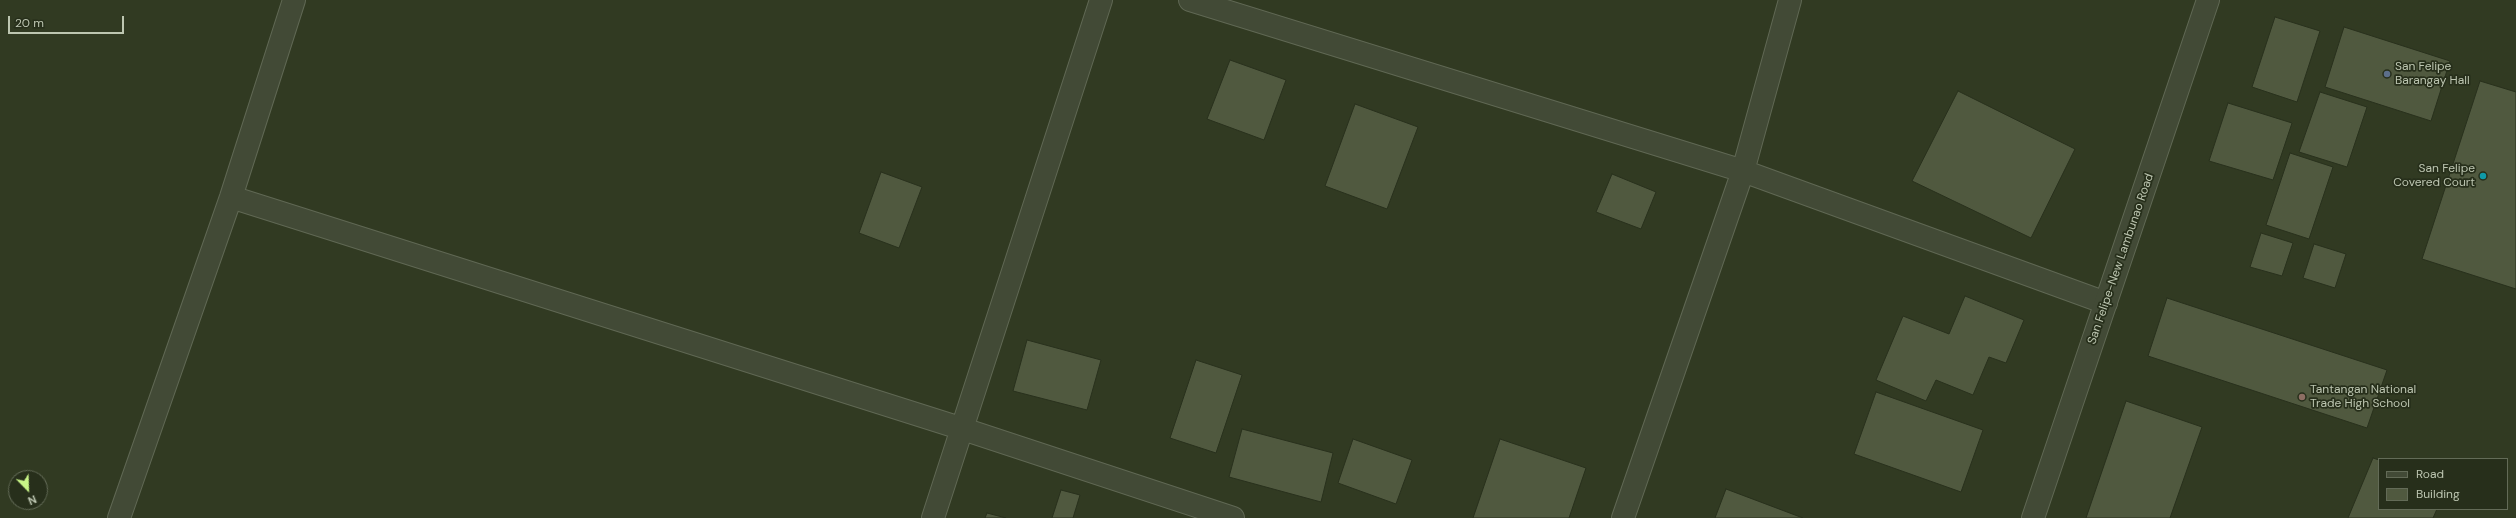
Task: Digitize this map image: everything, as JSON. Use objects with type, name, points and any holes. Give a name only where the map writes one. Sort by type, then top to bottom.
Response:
[{"type":"street","points":[[119,518],[230,197],[294,0]]},
{"type":"street","points":[[933,518],[960,428],[1101,0]]},
{"type":"street","points":[[1190,0],[1743,171],[2106,303]]},
{"type":"street","points":[[1623,518],[1743,171],[1790,0]]},
{"type":"street","name":"San Felipe-New Lambunao Road","points":[[2033,518],[2208,0]]},
{"type":"street","points":[[230,197],[960,428],[1233,518]]},
{"type":"building","points":[[2275,17],[2320,31],[2297,102],[2252,87]]},
{"type":"building","name":"San Felipe Barangay Hall","points":[[2344,27],[2450,61],[2431,121],[2325,87]]},
{"type":"building","points":[[1230,60],[1286,80],[1264,140],[1207,119]]},
{"type":"building","name":"San Felipe Covered Court","points":[[2480,81],[2516,92],[2516,289],[2422,259]]},
{"type":"building","points":[[1958,91],[2075,149],[2031,238],[1912,181]]},
{"type":"building","points":[[2320,92],[2367,107],[2347,167],[2299,152]]},
{"type":"building","points":[[2228,103],[2292,123],[2273,180],[2209,161]]},
{"type":"building","points":[[1355,104],[1418,127],[1387,209],[1325,186]]},
{"type":"building","points":[[2290,153],[2333,167],[2309,239],[2266,225]]},
{"type":"building","points":[[881,172],[922,187],[899,248],[859,233]]},
{"type":"building","points":[[1612,174],[1656,192],[1641,229],[1596,212]]},
{"type":"building","points":[[2261,233],[2293,243],[2282,276],[2250,267]]},
{"type":"building","points":[[2314,244],[2346,254],[2335,288],[2303,278]]},
{"type":"building","points":[[1965,296],[2024,320],[2006,363],[1989,357],[1973,395],[1936,380],[1926,401],[1876,380],[1903,316],[1949,334]]},
{"type":"building","points":[[2167,298],[2387,370],[2367,428],[2148,356]]},
{"type":"building","points":[[1027,340],[1101,360],[1087,410],[1013,391]]},
{"type":"building","points":[[1196,360],[1242,375],[1216,453],[1170,438]]},
{"type":"building","points":[[1876,392],[1983,430],[1961,492],[1854,454]]},
{"type":"building","points":[[2126,401],[2202,427],[2170,518],[2086,518]]},
{"type":"building","points":[[1242,429],[1333,453],[1321,502],[1229,477]]},
{"type":"building","points":[[1353,439],[1412,460],[1396,504],[1338,483]]},
{"type":"building","points":[[1500,439],[1586,468],[1569,518],[1473,518]]},
{"type":"building","points":[[2373,458],[2378,460],[2378,510],[2437,510],[2433,518],[2348,518]]},
{"type":"building","points":[[1726,489],[1803,518],[1715,518]]},
{"type":"building","points":[[1061,490],[1080,495],[1073,518],[1052,518]]},
{"type":"building","points":[[987,513],[1006,518],[985,518]]},
{"type":"place","name":"San Felipe Barangay Hall","points":[[2387,74]]},
{"type":"place","name":"San Felipe Covered Court","points":[[2483,176]]},
{"type":"place","name":"Tantangan National Trade High School","points":[[2302,397]]}]
